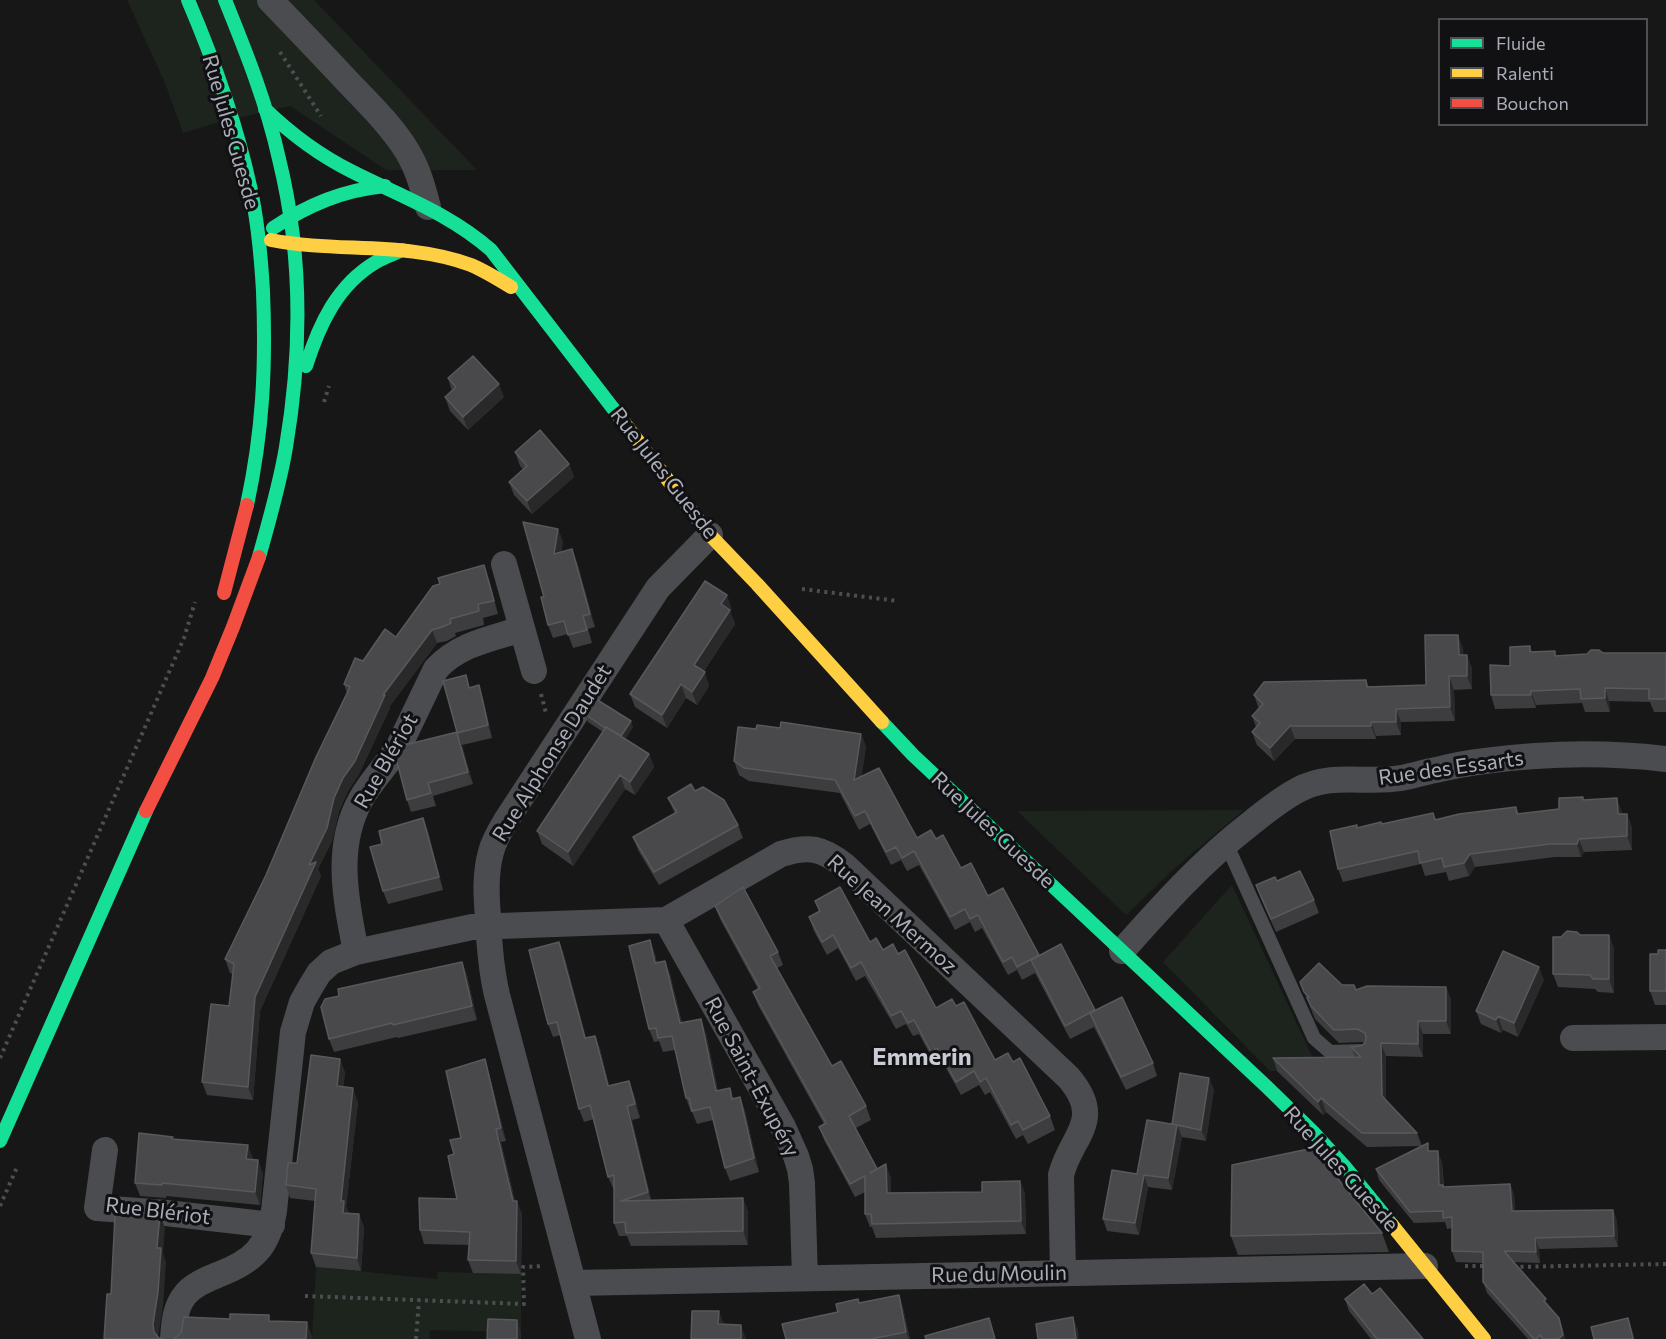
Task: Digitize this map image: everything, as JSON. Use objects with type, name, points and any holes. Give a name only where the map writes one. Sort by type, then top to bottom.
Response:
[{"type":"street","name":"Rue Jules Guesde","points":[[188,0],[216,70],[238,141],[259,238],[292,244],[406,246],[446,256],[493,274],[527,298]]},
{"type":"street","name":"Rue Jules Guesde","points":[[225,0],[241,36],[265,109],[281,126],[310,147],[363,177],[385,186],[426,213],[466,229],[480,239],[503,265],[710,535],[906,747],[1313,1132],[1484,1339]]},
{"type":"street","points":[[270,0],[371,106],[408,152],[422,181],[426,213]]},
{"type":"street","points":[[0,1141],[152,798],[194,716],[238,614],[260,552],[280,482],[291,420],[298,328],[289,218],[279,159],[265,109]]},
{"type":"street","points":[[219,606],[246,511],[261,426],[265,346],[259,238],[289,218],[323,200],[353,190],[385,186]]},
{"type":"street","points":[[291,420],[309,354],[330,305],[359,274],[375,262],[406,246]]},
{"type":"street","name":"Rue Alphonse Daudet","points":[[588,1339],[496,995],[491,962],[486,881],[491,850],[507,819],[658,588],[710,535]]},
{"type":"street","points":[[504,564],[534,671]]},
{"type":"street","name":"Rue Blériot","points":[[356,952],[347,905],[344,868],[348,837],[360,801],[399,747],[436,669],[446,658],[470,645],[522,629]]},
{"type":"street","points":[[152,798],[190,691]]},
{"type":"street","name":"Rue des Essarts","points":[[1122,951],[1169,897],[1226,843],[1280,801],[1313,783],[1326,780],[1400,778],[1477,762],[1556,755],[1611,754],[1666,759]]},
{"type":"street","name":"Rue Jean Mermoz","points":[[488,925],[666,920],[781,854],[809,848],[821,850],[832,856],[1069,1078],[1082,1096],[1085,1121],[1063,1165],[1061,1175],[1063,1272]]},
{"type":"street","name":"Rue Saint-Exupéry","points":[[666,920],[783,1127],[796,1156],[802,1183],[805,1278]]},
{"type":"street","points":[[173,1339],[175,1316],[185,1294],[207,1279],[240,1265],[251,1257],[268,1237],[272,1225],[290,1048],[302,1002],[319,973],[331,962],[356,952],[457,929],[488,925]]},
{"type":"street","points":[[1573,1038],[1666,1037]]},
{"type":"street","name":"Rue Blériot","points":[[105,1150],[97,1208],[272,1225]]},
{"type":"street","name":"Rue du Moulin","points":[[571,1274],[805,1278],[1425,1266]]},
{"type":"lane","points":[[1226,843],[1314,1038],[1330,1052],[1362,1051]]},
{"type":"path","points":[[801,589],[898,601]]},
{"type":"path","points":[[0,1058],[184,638],[198,596]]},
{"type":"path","points":[[534,671],[555,745]]},
{"type":"path","points":[[1512,1267],[1666,1264]]},
{"type":"path","points":[[1425,1266],[1491,1266]]},
{"type":"path","points":[[305,1296],[524,1304],[524,1267],[571,1274]]},
{"type":"path","points":[[416,1339],[419,1300]]},
{"type":"shaded area","points":[[127,0],[314,0],[477,170],[386,170],[290,106],[183,133],[165,83]]},
{"type":"shaded area","points":[[1244,810],[1177,866],[1126,915],[1017,811]]},
{"type":"shaded area","points":[[1232,885],[1319,1071],[1270,1071],[1163,962]]},
{"type":"shaded area","points":[[316,1267],[437,1279],[438,1272],[521,1274],[521,1332],[430,1330],[429,1339],[312,1339]]},
{"type":"building","points":[[473,356],[499,384],[463,417],[445,397],[456,387],[448,378]]},
{"type":"building","points":[[540,430],[569,464],[527,501],[509,482],[527,466],[515,452]]},
{"type":"building","points":[[523,522],[558,529],[554,554],[572,549],[590,614],[583,616],[587,630],[568,635],[564,621],[548,625],[541,597],[544,597]]},
{"type":"building","points":[[484,565],[494,601],[478,604],[479,611],[450,619],[451,623],[432,630],[383,695],[385,695],[355,761],[343,778],[334,798],[327,828],[309,865],[316,862],[255,997],[248,1087],[202,1082],[211,1004],[229,1006],[234,964],[225,959],[266,875],[316,757],[350,687],[344,684],[355,658],[363,661],[385,629],[396,637],[433,586],[440,584],[438,578]]},
{"type":"building","points":[[705,581],[727,595],[721,604],[730,610],[694,665],[705,672],[692,692],[681,684],[662,715],[630,694]]},
{"type":"building","points":[[1425,635],[1458,635],[1459,655],[1467,655],[1467,676],[1449,676],[1450,707],[1396,709],[1396,722],[1371,722],[1371,726],[1290,726],[1270,748],[1252,732],[1260,723],[1252,716],[1263,704],[1254,695],[1264,682],[1366,680],[1367,687],[1426,685]]},
{"type":"building","points":[[1530,646],[1530,652],[1555,651],[1555,656],[1587,654],[1591,650],[1599,650],[1603,653],[1666,653],[1666,699],[1649,699],[1649,689],[1605,688],[1605,698],[1581,699],[1580,689],[1531,691],[1531,695],[1491,695],[1490,665],[1510,666],[1510,647]]},
{"type":"building","points":[[466,675],[469,688],[479,685],[488,725],[457,733],[468,772],[428,783],[431,793],[407,800],[396,758],[405,745],[457,732],[443,681]]},
{"type":"building","points":[[596,699],[631,721],[621,736],[586,715]]},
{"type":"building","points":[[781,722],[861,734],[854,780],[879,768],[917,838],[931,830],[936,839],[943,835],[961,868],[971,863],[988,896],[1003,888],[1039,955],[1017,967],[1012,957],[1003,962],[978,915],[970,919],[965,909],[950,917],[914,851],[902,858],[896,847],[886,852],[865,811],[855,816],[835,780],[744,768],[734,761],[738,727],[756,729],[757,725],[780,728]]},
{"type":"building","points":[[606,727],[649,754],[630,782],[620,775],[568,852],[537,831]]},
{"type":"building","points":[[691,784],[695,791],[703,787],[724,800],[738,825],[654,872],[633,837],[677,812],[668,798]]},
{"type":"building","points":[[1583,797],[1583,800],[1617,798],[1618,814],[1627,814],[1627,836],[1579,839],[1577,844],[1550,844],[1470,854],[1464,863],[1444,867],[1442,858],[1420,863],[1418,851],[1338,869],[1330,831],[1357,825],[1357,828],[1381,822],[1382,824],[1433,813],[1435,820],[1459,814],[1516,807],[1517,814],[1559,809],[1559,798]]},
{"type":"building","points":[[423,818],[439,877],[383,891],[370,847],[382,844],[379,831]]},
{"type":"building","points":[[1300,871],[1314,900],[1271,919],[1256,885],[1275,877],[1277,881]]},
{"type":"building","points":[[743,887],[778,952],[770,956],[832,1066],[841,1061],[866,1106],[849,1116],[877,1169],[870,1173],[886,1164],[887,1193],[982,1192],[982,1182],[1020,1181],[1021,1221],[872,1224],[871,1214],[865,1214],[865,1176],[850,1184],[819,1127],[826,1123],[753,992],[760,988],[715,906]]},
{"type":"building","points":[[840,887],[870,942],[876,938],[883,950],[893,944],[898,954],[905,950],[936,1008],[952,999],[956,1006],[964,1002],[995,1060],[1008,1053],[1013,1062],[1020,1058],[1050,1116],[1023,1130],[1018,1121],[1011,1125],[986,1078],[980,1082],[974,1071],[956,1082],[937,1048],[931,1052],[914,1020],[908,1023],[901,1011],[891,1016],[861,962],[851,968],[833,935],[822,942],[809,917],[820,911],[815,901]]},
{"type":"building","points":[[1567,931],[1577,932],[1580,935],[1609,935],[1609,979],[1593,979],[1590,975],[1553,974],[1553,937],[1561,937]]},
{"type":"building","points":[[650,940],[655,963],[665,961],[680,1023],[701,1019],[716,1091],[730,1088],[732,1099],[740,1097],[754,1158],[725,1168],[710,1107],[692,1111],[689,1098],[686,1098],[672,1036],[658,1038],[656,1028],[649,1029],[629,946]]},
{"type":"building","points":[[559,942],[585,1038],[595,1036],[608,1086],[629,1081],[635,1104],[627,1106],[648,1192],[621,1201],[743,1198],[743,1231],[626,1233],[625,1222],[614,1223],[614,1175],[608,1177],[590,1105],[579,1109],[557,1022],[548,1024],[529,950]]},
{"type":"building","points":[[1061,944],[1095,1010],[1065,1026],[1031,960]]},
{"type":"building","points":[[1658,950],[1666,950],[1666,991],[1650,991],[1650,954],[1658,954]]},
{"type":"building","points":[[1503,951],[1539,967],[1514,1023],[1498,1016],[1496,1020],[1476,1011]]},
{"type":"building","points":[[462,962],[472,1006],[329,1039],[321,1007],[325,999],[339,996],[338,989]]},
{"type":"building","points":[[1319,963],[1342,985],[1354,985],[1356,990],[1367,986],[1446,987],[1446,1021],[1418,1021],[1418,1044],[1381,1043],[1382,1096],[1417,1133],[1362,1133],[1321,1098],[1318,1102],[1273,1058],[1361,1057],[1351,1047],[1365,1043],[1365,1033],[1357,1029],[1334,1030],[1311,1006],[1307,998],[1309,997],[1304,992],[1300,982]]},
{"type":"building","points":[[1122,997],[1153,1063],[1121,1077],[1090,1013]]},
{"type":"building","points":[[311,1055],[340,1059],[337,1086],[353,1088],[341,1201],[344,1201],[343,1213],[359,1214],[357,1258],[311,1253],[316,1189],[286,1185],[288,1163],[297,1163]]},
{"type":"building","points":[[485,1059],[501,1128],[496,1129],[513,1201],[517,1201],[516,1261],[468,1260],[470,1232],[420,1230],[419,1198],[457,1199],[448,1156],[454,1154],[450,1140],[461,1138],[446,1071]]},
{"type":"building","points":[[1180,1073],[1209,1078],[1201,1130],[1172,1124]]},
{"type":"building","points":[[1147,1120],[1177,1125],[1168,1178],[1144,1175],[1135,1223],[1103,1219],[1112,1170],[1137,1174]]},
{"type":"building","points":[[139,1133],[173,1137],[172,1139],[248,1145],[246,1159],[258,1160],[255,1192],[162,1183],[162,1185],[135,1183]]},
{"type":"building","points":[[1428,1143],[1428,1151],[1438,1151],[1439,1185],[1443,1187],[1510,1184],[1512,1211],[1613,1210],[1614,1236],[1535,1238],[1536,1252],[1504,1251],[1546,1299],[1544,1301],[1559,1318],[1563,1335],[1558,1339],[1543,1339],[1540,1335],[1534,1339],[1483,1282],[1483,1252],[1452,1251],[1452,1217],[1443,1218],[1443,1211],[1410,1212],[1376,1169]]},
{"type":"building","points":[[1313,1148],[1382,1233],[1231,1236],[1232,1165]]},
{"type":"building","points":[[124,1212],[160,1214],[157,1248],[161,1248],[153,1324],[154,1332],[163,1339],[104,1339],[107,1294],[111,1294],[115,1215],[124,1216]]},
{"type":"building","points":[[1364,1284],[1372,1294],[1380,1288],[1423,1339],[1377,1339],[1345,1299]]},
{"type":"building","points":[[899,1295],[906,1332],[871,1339],[786,1339],[782,1324],[838,1312],[836,1304],[858,1299],[859,1303]]},
{"type":"building","points":[[692,1311],[719,1311],[718,1324],[741,1325],[741,1339],[691,1339]]},
{"type":"building","points":[[230,1314],[269,1315],[269,1321],[307,1322],[306,1339],[174,1339],[181,1333],[184,1317],[230,1319]]},
{"type":"building","points":[[1073,1317],[1076,1339],[1038,1339],[1036,1324]]},
{"type":"building","points":[[989,1318],[995,1339],[926,1339],[925,1336]]},
{"type":"building","points":[[1628,1318],[1633,1339],[1594,1339],[1591,1327]]},
{"type":"building","points":[[488,1319],[517,1320],[517,1339],[487,1339]]},
{"type":"traffic: fast","points":[[188,0],[231,115],[253,199],[259,238],[263,291],[263,372],[257,451],[247,505]]},
{"type":"traffic: fast","points":[[225,0],[255,78],[274,139],[287,194],[296,266],[297,339],[291,411],[281,475],[259,557]]},
{"type":"traffic: fast","points":[[265,109],[295,135],[328,158],[441,215],[491,250],[625,424]]},
{"type":"traffic: fast","points":[[273,228],[299,212],[326,200],[355,191],[385,186]]},
{"type":"traffic: fast","points":[[306,366],[324,321],[340,294],[362,271],[379,260],[402,250]]},
{"type":"traffic: fast","points":[[882,722],[913,755],[1313,1132],[1392,1225]]},
{"type":"traffic: fast","points":[[0,1141],[146,811]]},
{"type":"traffic: slow","points":[[271,240],[296,244],[422,253],[471,265],[511,287]]},
{"type":"traffic: slow","points":[[625,424],[710,535],[882,722]]},
{"type":"traffic: slow","points":[[1392,1225],[1484,1339]]},
{"type":"traffic: jam","points":[[224,593],[247,505]]},
{"type":"traffic: jam","points":[[146,811],[212,678],[259,557]]},
{"type":"district","name":"Emmerin","points":[[922,1057]]}]
